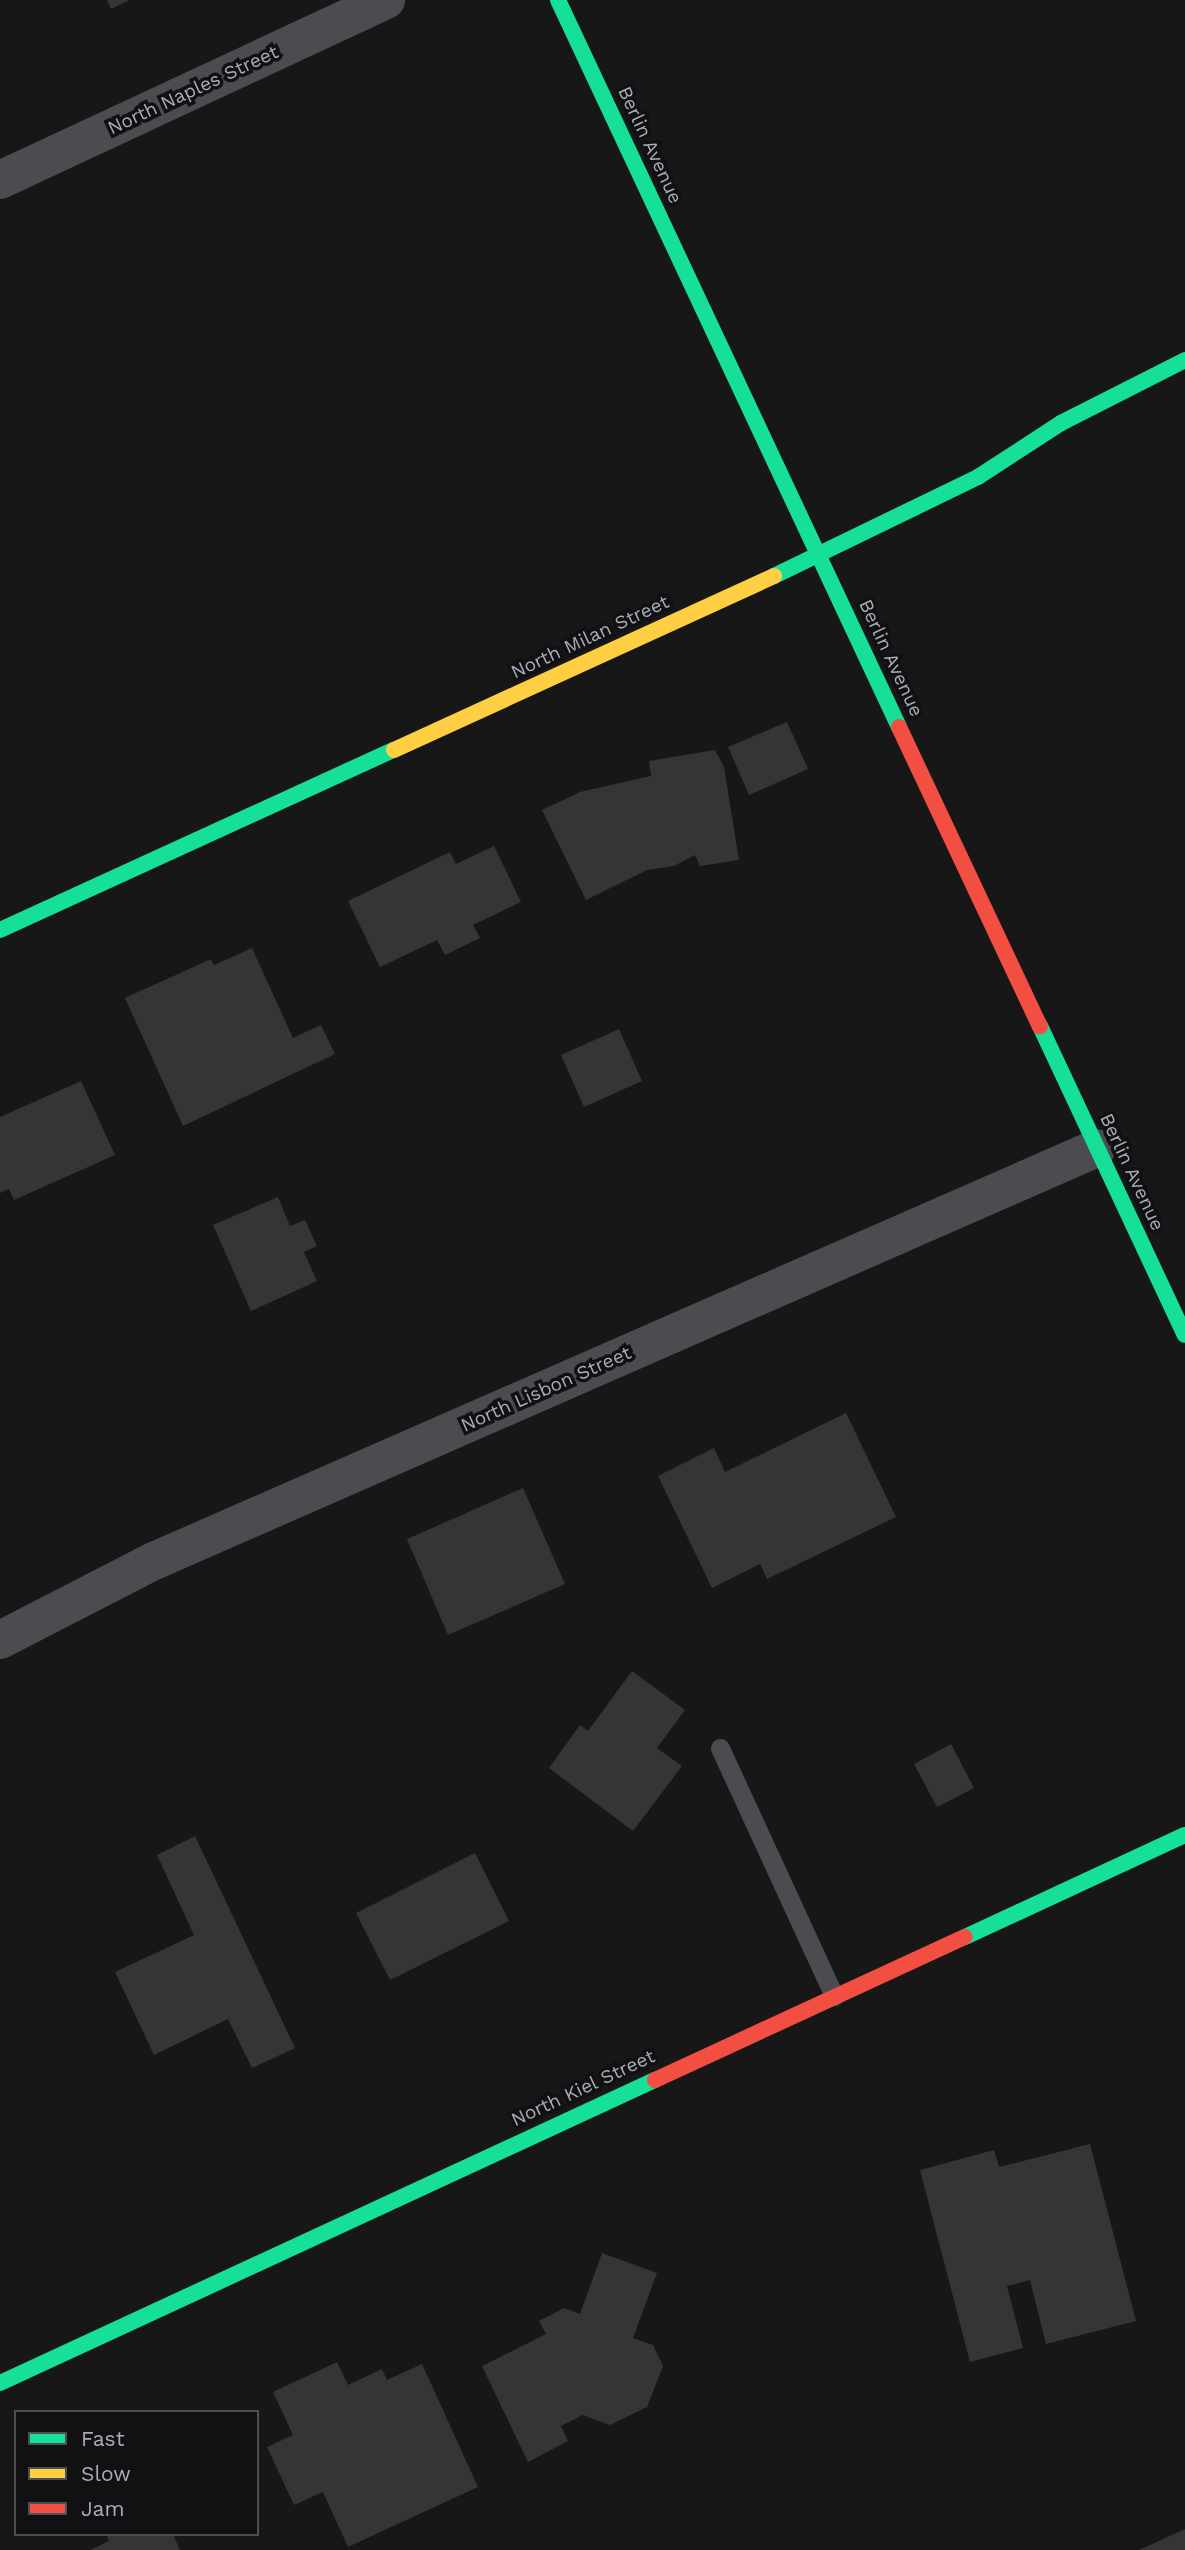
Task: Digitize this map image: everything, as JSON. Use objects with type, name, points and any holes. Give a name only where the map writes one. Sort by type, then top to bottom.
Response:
[{"type":"street","name":"North Naples Street","points":[[0,180],[386,0]]},
{"type":"street","name":"Berlin Avenue","points":[[558,0],[1185,1335]]},
{"type":"street","name":"North Milan Street","points":[[0,930],[819,555],[978,477],[1061,423],[1185,360]]},
{"type":"street","name":"North Lisbon Street","points":[[0,1640],[153,1561],[1097,1148]]},
{"type":"street","name":"North Kiel Street","points":[[0,2383],[1185,1835]]},
{"type":"lane","points":[[720,1748],[834,1996]]},
{"type":"building","points":[[107,0],[130,0],[111,9]]},
{"type":"building","points":[[787,722],[808,769],[749,795],[728,747]]},
{"type":"building","points":[[715,750],[724,767],[739,860],[700,866],[695,855],[674,866],[647,870],[586,900],[542,810],[580,792],[651,776],[649,761]]},
{"type":"building","points":[[494,846],[521,902],[473,925],[480,938],[445,955],[437,940],[380,967],[348,901],[450,852],[456,864]]},
{"type":"building","points":[[252,948],[293,1038],[321,1025],[335,1054],[183,1126],[125,998],[211,959],[214,965]]},
{"type":"building","points":[[619,1029],[642,1081],[584,1107],[561,1055]]},
{"type":"building","points":[[81,1081],[115,1155],[14,1200],[9,1189],[0,1193],[0,1117]]},
{"type":"building","points":[[278,1197],[290,1226],[305,1220],[317,1246],[304,1252],[317,1281],[251,1311],[213,1225]]},
{"type":"building","points":[[846,1413],[896,1517],[767,1579],[760,1564],[712,1588],[658,1476],[714,1448],[725,1472]]},
{"type":"building","points":[[523,1488],[565,1584],[448,1635],[407,1539]]},
{"type":"building","points":[[632,1671],[685,1710],[657,1748],[682,1766],[633,1831],[549,1768],[580,1725],[588,1731]]},
{"type":"building","points":[[951,1744],[974,1788],[937,1807],[914,1764]]},
{"type":"building","points":[[195,1836],[295,2048],[252,2068],[228,2019],[154,2055],[115,1972],[194,1935],[157,1855]]},
{"type":"building","points":[[475,1853],[509,1921],[390,1980],[356,1913]]},
{"type":"building","points":[[1090,2144],[1136,2321],[1046,2344],[1030,2280],[1007,2286],[1023,2348],[970,2362],[920,2170],[994,2150],[999,2167]]},
{"type":"building","points":[[602,2253],[657,2273],[633,2338],[653,2345],[663,2366],[647,2407],[610,2425],[583,2415],[561,2426],[568,2441],[528,2462],[482,2366],[546,2334],[539,2321],[564,2308],[580,2314]]},
{"type":"building","points":[[337,2362],[348,2385],[382,2369],[387,2380],[422,2364],[478,2487],[348,2547],[323,2492],[294,2505],[267,2447],[293,2435],[273,2392]]},
{"type":"building","points":[[1185,2529],[1185,2550],[1139,2550]]},
{"type":"building","points":[[107,2536],[174,2536],[180,2550],[90,2550],[109,2541]]},
{"type":"traffic: fast","points":[[558,0],[899,727]]},
{"type":"traffic: fast","points":[[774,576],[978,477],[1061,423],[1185,360]]},
{"type":"traffic: fast","points":[[0,930],[394,750]]},
{"type":"traffic: fast","points":[[1040,1026],[1185,1335]]},
{"type":"traffic: fast","points":[[965,1937],[1185,1835]]},
{"type":"traffic: fast","points":[[0,2383],[655,2080]]},
{"type":"traffic: slow","points":[[394,750],[774,576]]},
{"type":"traffic: jam","points":[[899,727],[1040,1026]]},
{"type":"traffic: jam","points":[[655,2080],[965,1937]]}]
